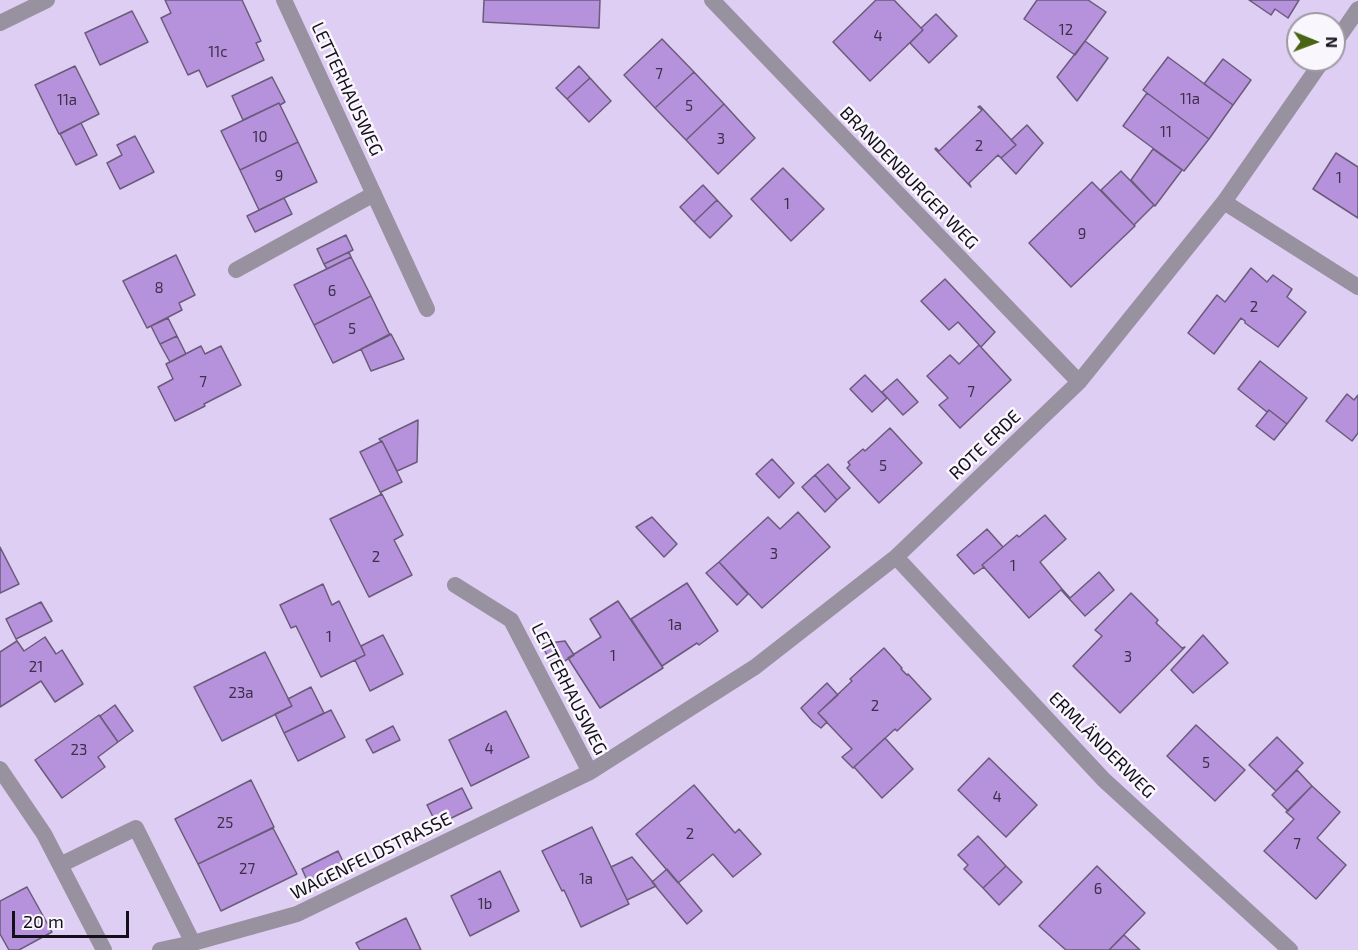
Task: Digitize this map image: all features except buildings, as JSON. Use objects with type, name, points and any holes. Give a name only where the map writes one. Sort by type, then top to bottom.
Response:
[{"type":"street","points":[[0,23],[47,0]]},
{"type":"street","name":"LETTERHAUSWEG","points":[[284,0],[428,309]]},
{"type":"street","name":"BRANDENBURGER WEG","points":[[712,0],[1079,382]]},
{"type":"street","points":[[1346,26],[1358,9]]},
{"type":"street","name":"ROTE ERDE","points":[[590,772],[755,667],[896,556],[1079,382],[1224,202],[1315,72]]},
{"type":"street","points":[[236,270],[374,195]]},
{"type":"street","points":[[1224,202],[1358,287]]},
{"type":"street","name":"ERMLÄNDERWEG","points":[[896,556],[1104,780],[1290,950]]},
{"type":"street","name":"LETTERHAUSWEG","points":[[455,585],[511,620],[590,772]]},
{"type":"street","points":[[0,769],[44,834],[104,950]]},
{"type":"street","name":"WAGENFELDSTRASSE","points":[[160,950],[297,914],[590,772]]},
{"type":"street","points":[[60,865],[136,828],[193,943]]}]
